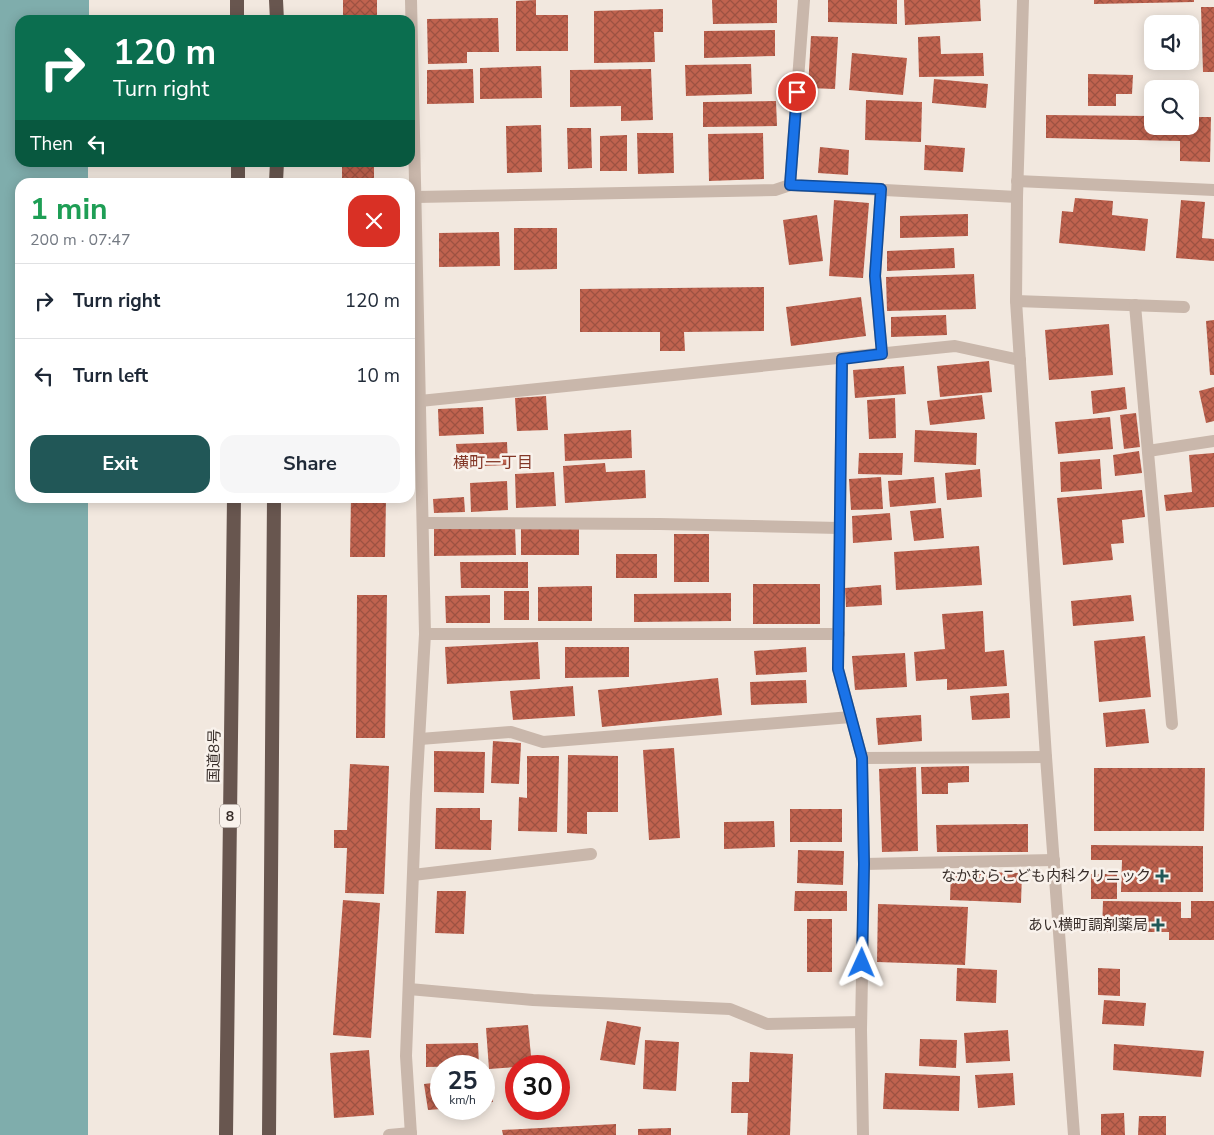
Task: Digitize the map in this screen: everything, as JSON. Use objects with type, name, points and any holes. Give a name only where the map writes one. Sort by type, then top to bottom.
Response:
[{"type":"highway","points":[[237,0],[237,15]]},
{"type":"highway","points":[[276,0],[277,15]]},
{"type":"highway","name":"国道8号","points":[[226,1135],[234,503]]},
{"type":"highway","points":[[269,1135],[274,503]]},
{"type":"street","points":[[411,0],[411,15]]},
{"type":"street","points":[[790,185],[804,0]]},
{"type":"street","points":[[1023,0],[1017,181],[1016,301],[1046,756],[1074,1135]]},
{"type":"street","points":[[389,1135],[411,1134],[406,1056],[425,634],[415,158]]},
{"type":"street","points":[[1017,181],[1214,190]]},
{"type":"street","points":[[416,197],[775,190],[790,185],[1017,197]]},
{"type":"street","points":[[881,189],[875,276],[882,354]]},
{"type":"street","points":[[1016,301],[1184,307]]},
{"type":"street","points":[[1135,305],[1172,724]]},
{"type":"street","points":[[420,401],[955,346],[1020,360]]},
{"type":"street","points":[[842,359],[838,669],[862,758],[864,864],[861,1022],[863,1135]]},
{"type":"street","points":[[1148,451],[1214,441]]},
{"type":"street","points":[[423,523],[660,524],[840,528]]},
{"type":"street","points":[[425,634],[839,634]]},
{"type":"street","points":[[420,739],[511,732],[543,742],[851,717]]},
{"type":"street","points":[[862,758],[1046,756]]},
{"type":"street","points":[[413,875],[591,854]]},
{"type":"street","points":[[864,864],[1054,860]]},
{"type":"street","points":[[409,989],[534,1000],[730,1009],[767,1024],[861,1022]]},
{"type":"water","points":[[0,0],[89,0],[89,15],[15,15],[15,167],[88,167],[88,178],[15,178],[15,503],[88,503],[88,1135],[0,1135]]},
{"type":"building","points":[[343,0],[377,0],[377,15],[343,15]]},
{"type":"building","points":[[536,0],[536,15],[568,15],[568,51],[516,51],[516,1]]},
{"type":"building","points":[[712,0],[777,0],[777,23],[713,24]]},
{"type":"building","points":[[828,0],[897,0],[897,24],[828,22]]},
{"type":"building","points":[[904,0],[980,0],[981,21],[905,25]]},
{"type":"building","points":[[1094,0],[1194,0],[1194,2],[1094,4]]},
{"type":"building","points":[[1201,7],[1214,7],[1214,72],[1203,72]]},
{"type":"building","points":[[663,9],[663,32],[654,32],[655,62],[594,63],[594,11]]},
{"type":"building","points":[[498,18],[499,52],[467,52],[467,63],[428,64],[427,19]]},
{"type":"building","points":[[775,30],[775,56],[704,58],[704,31]]},
{"type":"building","points":[[811,36],[838,37],[835,89],[808,88]]},
{"type":"building","points":[[940,36],[941,54],[983,53],[984,76],[919,77],[918,37]]},
{"type":"building","points":[[852,53],[907,58],[903,95],[849,90]]},
{"type":"building","points":[[751,64],[752,94],[686,96],[685,65]]},
{"type":"building","points":[[541,66],[542,98],[480,99],[480,68]]},
{"type":"building","points":[[473,69],[474,103],[427,104],[427,70]]},
{"type":"building","points":[[651,69],[653,120],[621,121],[621,106],[570,107],[570,70]]},
{"type":"building","points":[[1088,74],[1133,75],[1132,94],[1116,94],[1116,106],[1088,106]]},
{"type":"building","points":[[934,79],[988,84],[986,108],[932,103]]},
{"type":"building","points":[[866,100],[922,102],[921,142],[865,140]]},
{"type":"building","points":[[776,101],[777,126],[703,127],[703,102]]},
{"type":"building","points":[[1046,115],[1144,116],[1144,135],[1199,135],[1199,117],[1211,117],[1210,162],[1180,161],[1180,141],[1046,138]]},
{"type":"building","points":[[541,125],[542,172],[507,173],[506,126]]},
{"type":"building","points":[[567,128],[591,128],[592,168],[568,169]]},
{"type":"building","points":[[637,133],[673,133],[674,173],[638,174]]},
{"type":"building","points":[[763,133],[764,179],[709,181],[708,134]]},
{"type":"building","points":[[627,135],[627,171],[600,171],[600,136]]},
{"type":"building","points":[[925,145],[965,148],[963,172],[924,170]]},
{"type":"building","points":[[820,147],[849,150],[848,175],[818,173]]},
{"type":"building","points":[[342,167],[374,167],[374,178],[342,178]]},
{"type":"building","points":[[1075,198],[1113,201],[1112,215],[1148,219],[1145,251],[1059,243],[1062,211],[1073,212]]},
{"type":"building","points":[[834,200],[869,203],[863,278],[829,276]]},
{"type":"building","points":[[1181,200],[1205,202],[1202,238],[1214,239],[1214,261],[1176,258]]},
{"type":"building","points":[[968,214],[968,236],[900,238],[900,216]]},
{"type":"building","points":[[817,215],[823,261],[789,265],[783,220]]},
{"type":"building","points":[[514,228],[557,228],[557,269],[514,270]]},
{"type":"building","points":[[499,232],[500,266],[439,267],[439,233]]},
{"type":"building","points":[[954,248],[955,268],[887,271],[887,251]]},
{"type":"building","points":[[974,274],[976,309],[887,311],[886,277]]},
{"type":"building","points":[[764,287],[764,331],[684,332],[685,351],[660,351],[660,332],[580,332],[580,289]]},
{"type":"building","points":[[861,297],[866,336],[791,346],[786,307]]},
{"type":"building","points":[[946,315],[947,335],[891,337],[891,317]]},
{"type":"building","points":[[1214,320],[1214,375],[1210,375],[1206,321]]},
{"type":"building","points":[[1109,324],[1113,375],[1049,380],[1045,330]]},
{"type":"building","points":[[989,361],[992,392],[940,397],[937,366]]},
{"type":"building","points":[[904,366],[906,394],[855,398],[853,370]]},
{"type":"building","points":[[1125,387],[1127,409],[1093,414],[1091,391]]},
{"type":"building","points":[[1214,387],[1214,421],[1206,423],[1199,391]]},
{"type":"building","points":[[982,395],[985,419],[930,425],[927,401]]},
{"type":"building","points":[[546,396],[548,430],[517,431],[515,398]]},
{"type":"building","points":[[895,398],[896,438],[869,439],[867,400]]},
{"type":"building","points":[[483,407],[484,434],[439,436],[438,409]]},
{"type":"building","points":[[1136,413],[1140,447],[1124,449],[1120,415]]},
{"type":"building","points":[[1110,417],[1113,449],[1058,454],[1055,422]]},
{"type":"building","points":[[631,430],[632,458],[565,461],[564,434]]},
{"type":"building","points":[[915,430],[977,433],[976,465],[914,462]]},
{"type":"building","points":[[507,442],[508,465],[458,467],[456,444]]},
{"type":"building","points":[[1139,451],[1142,473],[1115,476],[1113,455]]},
{"type":"building","points":[[859,453],[903,453],[902,475],[858,474]]},
{"type":"building","points":[[1214,453],[1214,507],[1166,511],[1164,495],[1192,492],[1189,455]]},
{"type":"building","points":[[1100,459],[1102,489],[1061,492],[1060,462]]},
{"type":"building","points":[[605,463],[606,472],[645,470],[646,498],[565,503],[563,466]]},
{"type":"building","points":[[980,469],[982,497],[947,500],[945,473]]},
{"type":"building","points":[[554,472],[556,506],[516,508],[515,474]]},
{"type":"building","points":[[881,477],[883,509],[851,510],[849,479]]},
{"type":"building","points":[[934,477],[936,503],[890,507],[888,481]]},
{"type":"building","points":[[507,481],[508,510],[471,512],[470,483]]},
{"type":"building","points":[[1142,490],[1145,517],[1122,520],[1124,543],[1111,544],[1113,560],[1063,565],[1057,498]]},
{"type":"building","points":[[464,497],[465,512],[434,513],[433,499]]},
{"type":"building","points":[[351,503],[386,503],[385,557],[350,557]]},
{"type":"building","points":[[941,508],[944,538],[914,541],[910,511]]},
{"type":"building","points":[[890,513],[892,540],[853,543],[852,516]]},
{"type":"building","points":[[515,527],[516,555],[434,556],[434,528]]},
{"type":"building","points":[[579,528],[579,555],[521,555],[521,529]]},
{"type":"building","points":[[674,534],[709,534],[709,582],[674,582]]},
{"type":"building","points":[[979,546],[982,585],[896,590],[894,552]]},
{"type":"building","points":[[616,554],[657,554],[657,578],[616,578]]},
{"type":"building","points":[[460,562],[528,562],[528,588],[461,588]]},
{"type":"building","points":[[753,584],[820,584],[820,624],[753,624]]},
{"type":"building","points":[[881,585],[882,605],[846,607],[845,588]]},
{"type":"building","points":[[592,586],[592,621],[538,621],[538,587]]},
{"type":"building","points":[[504,591],[529,591],[529,620],[504,620]]},
{"type":"building","points":[[731,593],[731,621],[634,622],[634,594]]},
{"type":"building","points":[[357,595],[387,595],[385,738],[356,738]]},
{"type":"building","points":[[490,595],[490,623],[446,623],[445,596]]},
{"type":"building","points":[[1131,595],[1134,621],[1073,626],[1071,601]]},
{"type":"building","points":[[983,611],[985,652],[1004,650],[1007,686],[947,690],[947,679],[916,681],[914,652],[945,649],[942,614]]},
{"type":"building","points":[[1145,636],[1151,697],[1099,702],[1094,641]]},
{"type":"building","points":[[538,642],[540,679],[447,684],[445,647]]},
{"type":"building","points":[[565,647],[629,647],[629,677],[565,678]]},
{"type":"building","points":[[806,647],[807,672],[756,675],[754,651]]},
{"type":"building","points":[[905,653],[907,687],[855,690],[852,656]]},
{"type":"building","points":[[718,678],[722,715],[602,727],[598,690]]},
{"type":"building","points":[[806,680],[807,703],[751,705],[750,682]]},
{"type":"building","points":[[573,686],[575,716],[513,720],[510,691]]},
{"type":"building","points":[[1009,693],[1010,718],[972,720],[970,696]]},
{"type":"building","points":[[1145,709],[1149,743],[1106,747],[1103,713]]},
{"type":"building","points":[[921,715],[922,741],[878,745],[876,718]]},
{"type":"building","points":[[493,741],[521,743],[519,784],[491,783]]},
{"type":"building","points":[[674,748],[680,838],[649,840],[643,750]]},
{"type":"building","points":[[434,751],[485,752],[484,793],[434,792]]},
{"type":"building","points":[[568,755],[618,756],[618,812],[587,812],[587,834],[567,833]]},
{"type":"building","points":[[527,756],[559,756],[557,832],[518,831],[519,797],[527,798]]},
{"type":"building","points":[[350,764],[389,766],[384,894],[345,893],[347,848],[334,848],[334,830],[347,830]]},
{"type":"building","points":[[969,766],[969,782],[948,783],[948,794],[922,794],[921,767]]},
{"type":"building","points":[[916,767],[918,851],[882,852],[879,769]]},
{"type":"building","points":[[1094,768],[1205,768],[1204,831],[1094,831]]},
{"type":"building","points":[[436,808],[480,808],[480,820],[492,820],[491,850],[435,849]]},
{"type":"building","points":[[790,809],[842,809],[842,842],[790,842]]},
{"type":"building","points":[[774,821],[775,847],[724,849],[724,822]]},
{"type":"building","points":[[1028,824],[1028,852],[937,852],[936,825]]},
{"type":"building","name":"なかむらこども内科クリニック","points":[[1091,845],[1203,846],[1203,892],[1121,892],[1122,860],[1091,860]]},
{"type":"building","points":[[798,850],[844,851],[843,885],[797,883]]},
{"type":"building","points":[[951,871],[1022,873],[1021,903],[950,900]]},
{"type":"building","points":[[1091,874],[1117,874],[1117,899],[1091,899]]},
{"type":"building","points":[[437,891],[466,891],[464,934],[435,933]]},
{"type":"building","points":[[795,891],[847,891],[847,911],[794,911]]},
{"type":"building","points":[[343,900],[380,903],[371,1038],[333,1035]]},
{"type":"building","name":"あい横町調剤薬局","points":[[1103,901],[1181,902],[1181,918],[1191,918],[1191,901],[1214,901],[1214,940],[1169,940],[1169,932],[1102,932]]},
{"type":"building","points":[[878,904],[968,907],[965,965],[877,962]]},
{"type":"building","points":[[807,919],[832,919],[832,972],[807,972]]},
{"type":"building","points":[[957,968],[997,970],[996,1003],[956,1001]]},
{"type":"building","points":[[1098,968],[1120,969],[1120,996],[1098,995]]},
{"type":"building","points":[[1104,1000],[1146,1003],[1144,1026],[1102,1024]]},
{"type":"building","points":[[607,1021],[641,1027],[635,1065],[600,1060]]},
{"type":"building","points":[[528,1025],[531,1055],[505,1055],[505,1068],[495,1069],[495,1055],[488,1055],[486,1028]]},
{"type":"building","points":[[1008,1030],[1010,1061],[966,1063],[964,1033]]},
{"type":"building","points":[[920,1039],[957,1040],[956,1068],[919,1066]]},
{"type":"building","points":[[645,1040],[679,1042],[676,1091],[643,1089]]},
{"type":"building","points":[[478,1043],[479,1055],[430,1055],[430,1067],[426,1067],[426,1044]]},
{"type":"building","points":[[1114,1044],[1204,1051],[1201,1077],[1113,1070]]},
{"type":"building","points":[[369,1050],[374,1115],[334,1118],[330,1053]]},
{"type":"building","points":[[750,1052],[793,1054],[790,1135],[747,1135],[748,1113],[731,1113],[732,1082],[749,1082]]},
{"type":"building","points":[[885,1073],[960,1076],[959,1111],[883,1109]]},
{"type":"building","points":[[1013,1073],[1015,1105],[978,1108],[975,1075]]},
{"type":"building","points":[[430,1083],[430,1110],[428,1110],[424,1084]]},
{"type":"building","points":[[1124,1113],[1125,1135],[1101,1135],[1101,1114]]},
{"type":"building","points":[[1139,1116],[1166,1116],[1166,1135],[1138,1135]]},
{"type":"building","points":[[616,1124],[616,1135],[503,1135],[502,1130]]},
{"type":"building","points":[[671,1128],[671,1135],[638,1135],[638,1129]]},
{"type":"place","name":"なかむらこども内科クリニック","points":[[1162,876]]},
{"type":"place","name":"あい横町調剤薬局","points":[[1158,925]]},
{"type":"district","name":"横町一丁目","points":[[493,463]]},
{"type":"route","points":[[797,92],[790,185],[881,189],[875,276],[882,354],[842,359],[838,669],[862,758],[864,864],[862,963]]}]
